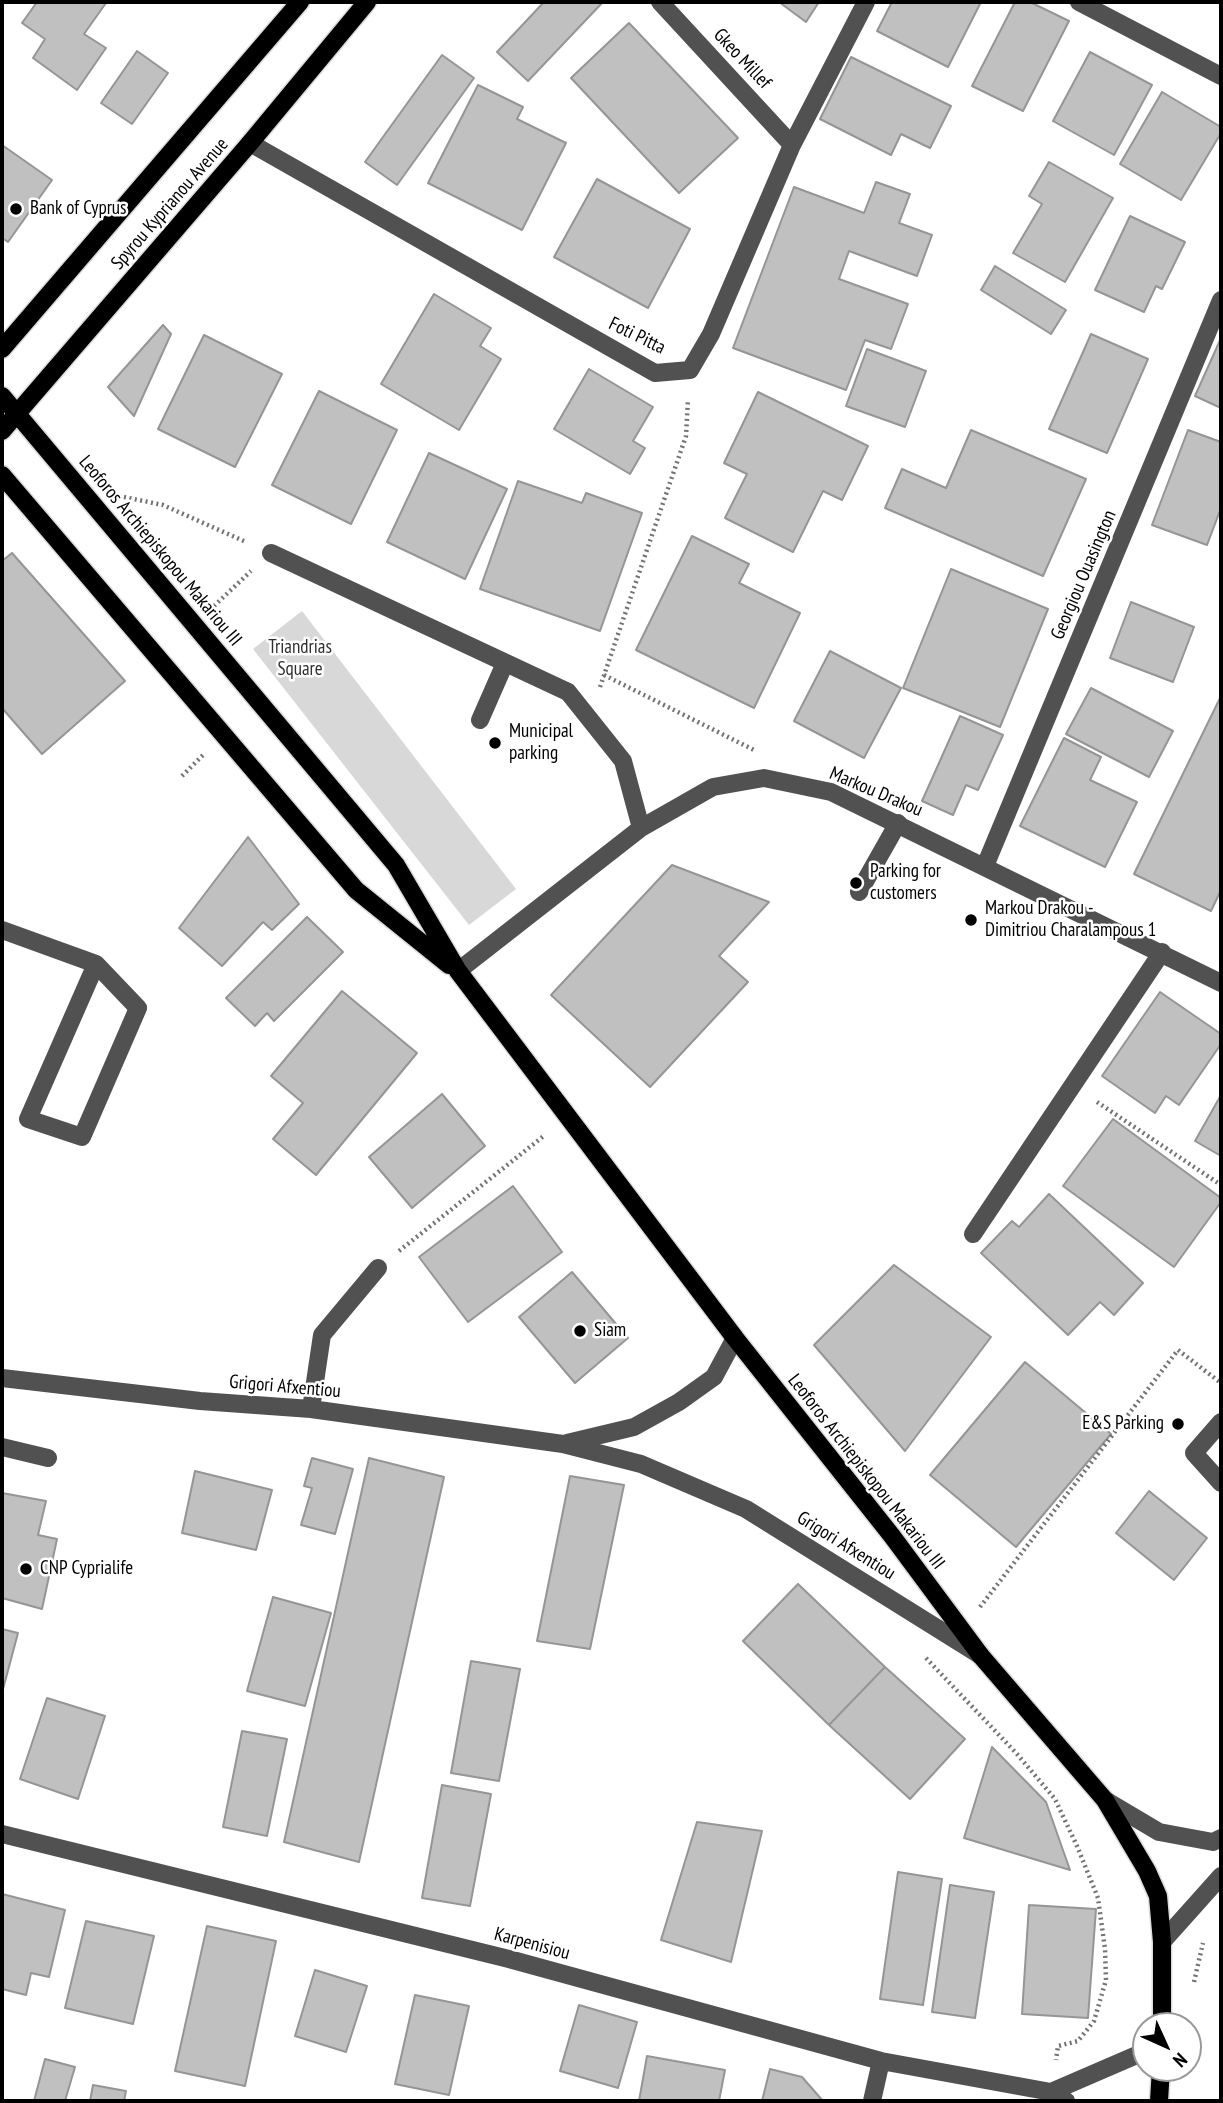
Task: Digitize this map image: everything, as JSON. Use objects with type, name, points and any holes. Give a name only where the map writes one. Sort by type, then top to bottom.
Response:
[{"type":"main road","name":"Spyrou Kyprianou Avenue","points":[[2,349],[300,2]]},
{"type":"main road","name":"Spyrou Kyprianou Avenue","points":[[2,431],[250,143],[367,2]]},
{"type":"main road","name":"Leoforos Archiepiskopou Makariou III","points":[[2,396],[397,865],[458,971],[735,1338],[892,1536],[981,1656],[1105,1800],[1147,1871],[1158,1896],[1162,1942],[1162,2012]]},
{"type":"main road","name":"Leoforos Archiepiskopou Makariou III","points":[[2,475],[356,890],[458,971]]},
{"type":"main road","points":[[1159,2101],[1160,2082]]},
{"type":"street","name":"Gkeo Millef","points":[[660,2],[792,145]]},
{"type":"street","points":[[690,370],[712,334],[792,145],[866,2]]},
{"type":"street","points":[[1079,2],[1221,76]]},
{"type":"street","name":"Foti Pitta","points":[[250,143],[655,373],[690,370]]},
{"type":"street","name":"Georgiou Ouasington","points":[[985,866],[1221,300]]},
{"type":"street","points":[[271,553],[568,692],[623,761],[640,828]]},
{"type":"street","points":[[480,720],[505,663]]},
{"type":"street","name":"Markou Drakou","points":[[458,971],[640,828],[713,787],[764,778],[831,792],[1221,983]]},
{"type":"street","points":[[859,892],[898,823]]},
{"type":"street","points":[[2,930],[96,964],[138,1008],[82,1137],[28,1119],[96,964]]},
{"type":"street","points":[[973,1234],[1162,952]]},
{"type":"street","points":[[311,1409],[321,1335],[378,1268]]},
{"type":"street","name":"Grigori Afxentiou","points":[[563,1444],[634,1427],[679,1402],[714,1377],[735,1338]]},
{"type":"street","name":"Grigori Afxentiou","points":[[2,1378],[200,1401],[311,1409],[563,1444],[641,1464],[746,1509],[981,1656]]},
{"type":"street","points":[[1221,1422],[1194,1453],[1221,1483]]},
{"type":"street","points":[[2,1447],[48,1458]]},
{"type":"street","points":[[1105,1800],[1158,1832],[1213,1842],[1221,1838]]},
{"type":"street","name":"Karpenisiou","points":[[2,1834],[509,1959],[881,2061],[1058,2097]]},
{"type":"street","points":[[1162,1942],[1221,1876]]},
{"type":"street","points":[[1058,2097],[1132,2058]]},
{"type":"street","points":[[872,2101],[881,2061]]},
{"type":"path","points":[[589,719],[686,436],[690,370]]},
{"type":"path","points":[[78,487],[163,505],[271,553],[195,625]]},
{"type":"path","points":[[604,675],[754,749],[779,781]]},
{"type":"path","points":[[1073,1086],[1221,1185]]},
{"type":"path","points":[[378,1268],[568,1117]]},
{"type":"path","points":[[962,1630],[1178,1350],[1221,1383]]},
{"type":"path","points":[[919,1650],[1017,1754],[1055,1799],[1098,1898],[1106,1980],[1094,2021],[1077,2041],[1058,2046],[1058,2097]]},
{"type":"green space","name":"Triandrias Square","points":[[302,611],[516,889],[469,925],[253,649]]},
{"type":"building","points":[[37,2],[106,3],[84,34],[106,48],[77,90],[33,58],[45,39],[22,23]]},
{"type":"building","points":[[544,2],[603,2],[528,81],[497,52]]},
{"type":"building","points":[[779,2],[819,2],[806,22]]},
{"type":"building","points":[[892,2],[981,2],[948,67],[877,31]]},
{"type":"building","points":[[1015,2],[1030,2],[1069,21],[1023,111],[972,86]]},
{"type":"building","points":[[629,23],[738,138],[679,193],[571,78]]},
{"type":"building","points":[[137,51],[168,73],[132,124],[101,103]]},
{"type":"building","points":[[1090,52],[1152,85],[1114,155],[1053,121]]},
{"type":"building","points":[[442,55],[474,78],[397,185],[365,162]]},
{"type":"building","points":[[851,57],[951,106],[930,148],[901,134],[891,155],[820,119]]},
{"type":"building","points":[[478,85],[523,107],[517,119],[566,143],[522,230],[428,183]]},
{"type":"building","points":[[1162,92],[1221,127],[1221,133],[1181,200],[1120,164]]},
{"type":"building","name":"Bank of Cyprus","points":[[2,145],[52,180],[8,242],[2,238]]},
{"type":"building","points":[[1049,162],[1113,198],[1065,282],[1013,253],[1042,204],[1029,196]]},
{"type":"building","points":[[597,179],[690,229],[648,308],[554,257]]},
{"type":"building","points":[[876,182],[910,194],[899,223],[932,235],[917,276],[849,251],[839,279],[908,304],[891,349],[865,340],[846,390],[733,348],[794,187],[864,213]]},
{"type":"building","points":[[1130,216],[1185,242],[1162,289],[1156,286],[1144,312],[1095,290]]},
{"type":"building","points":[[995,266],[1066,310],[1051,334],[981,290]]},
{"type":"building","points":[[434,294],[491,328],[480,346],[501,359],[459,430],[381,384]]},
{"type":"building","points":[[163,325],[171,334],[134,416],[108,387]]},
{"type":"building","points":[[1091,334],[1148,359],[1107,453],[1049,429]]},
{"type":"building","points":[[204,335],[282,374],[235,467],[158,429]]},
{"type":"building","points":[[1221,338],[1221,408],[1195,396]]},
{"type":"building","points":[[867,349],[926,371],[905,427],[846,406]]},
{"type":"building","points":[[589,369],[653,407],[633,441],[645,448],[630,474],[554,429]]},
{"type":"building","points":[[319,391],[397,430],[351,524],[272,485]]},
{"type":"building","points":[[758,392],[868,446],[842,500],[823,491],[793,552],[725,518],[747,474],[724,463]]},
{"type":"building","points":[[971,430],[1086,479],[1043,576],[885,508],[902,469],[946,488]]},
{"type":"building","points":[[1188,430],[1221,442],[1221,508],[1207,545],[1152,525]]},
{"type":"building","points":[[429,453],[507,489],[465,579],[387,542]]},
{"type":"building","points":[[518,481],[582,503],[586,493],[642,513],[600,631],[480,589]]},
{"type":"building","points":[[692,536],[749,564],[739,583],[800,613],[754,708],[636,650]]},
{"type":"building","points":[[12,553],[125,681],[42,754],[2,708],[2,561]]},
{"type":"building","points":[[951,569],[1048,609],[1000,727],[903,688]]},
{"type":"building","points":[[1131,602],[1194,627],[1173,682],[1110,658]]},
{"type":"building","points":[[830,651],[901,688],[864,758],[794,721]]},
{"type":"building","points":[[1091,688],[1173,731],[1149,777],[1066,734]]},
{"type":"building","points":[[1221,696],[1221,890],[1211,911],[1134,874]]},
{"type":"building","points":[[960,716],[1003,735],[978,790],[966,785],[953,815],[922,801]]},
{"type":"building","points":[[1064,738],[1101,757],[1090,780],[1137,802],[1105,867],[1020,826]]},
{"type":"building","points":[[248,837],[299,904],[272,930],[263,922],[222,966],[179,928]]},
{"type":"building","points":[[672,865],[769,902],[719,956],[748,982],[650,1087],[551,995]]},
{"type":"building","points":[[307,917],[343,952],[274,1021],[267,1013],[255,1026],[226,998]]},
{"type":"building","points":[[342,991],[417,1053],[316,1175],[273,1139],[303,1103],[271,1076]]},
{"type":"building","points":[[1160,992],[1221,1034],[1221,1044],[1179,1105],[1166,1096],[1155,1113],[1102,1076]]},
{"type":"building","points":[[442,1094],[485,1146],[412,1208],[369,1157]]},
{"type":"building","points":[[1221,1095],[1221,1156],[1195,1141]]},
{"type":"building","points":[[1113,1119],[1221,1198],[1221,1202],[1174,1267],[1063,1186]]},
{"type":"building","points":[[513,1186],[562,1252],[468,1322],[419,1257]]},
{"type":"building","points":[[1049,1194],[1143,1283],[1114,1315],[1100,1302],[1068,1335],[981,1253],[1012,1221],[1019,1227]]},
{"type":"building","points":[[894,1265],[991,1337],[905,1451],[814,1345]]},
{"type":"building","points":[[572,1272],[628,1338],[575,1383],[519,1317]]},
{"type":"building","points":[[1025,1362],[1111,1434],[1016,1547],[930,1475]]},
{"type":"building","points":[[312,1458],[353,1469],[335,1534],[301,1525],[312,1488],[304,1486]]},
{"type":"building","points":[[369,1458],[444,1477],[359,1862],[284,1842]]},
{"type":"building","points":[[195,1471],[272,1490],[256,1550],[182,1533]]},
{"type":"building","points":[[570,1476],[624,1485],[590,1649],[537,1641]]},
{"type":"building","points":[[1149,1491],[1207,1538],[1174,1580],[1116,1533]]},
{"type":"building","name":"CNP Cyprialife","points":[[2,1493],[46,1501],[38,1535],[57,1539],[42,1609],[2,1598]]},
{"type":"building","points":[[798,1584],[885,1667],[829,1725],[743,1641]]},
{"type":"building","points":[[273,1597],[331,1613],[305,1706],[247,1691]]},
{"type":"building","points":[[2,1629],[18,1633],[2,1693]]},
{"type":"building","points":[[471,1661],[520,1669],[499,1781],[451,1773]]},
{"type":"building","points":[[885,1667],[965,1739],[910,1799],[829,1725]]},
{"type":"building","points":[[47,1698],[105,1716],[78,1799],[20,1779]]},
{"type":"building","points":[[242,1731],[287,1739],[267,1836],[223,1827]]},
{"type":"building","points":[[992,1747],[1046,1802],[1070,1870],[964,1838]]},
{"type":"building","points":[[442,1785],[491,1794],[470,1906],[422,1898]]},
{"type":"building","points":[[697,1822],[762,1831],[731,1962],[661,1940]]},
{"type":"building","points":[[898,1872],[942,1879],[923,2005],[880,1999]]},
{"type":"building","points":[[950,1885],[994,1892],[975,2018],[932,2012]]},
{"type":"building","points":[[2,1894],[65,1910],[49,1977],[31,1973],[26,1995],[2,1989]]},
{"type":"building","points":[[1029,1905],[1096,1909],[1088,2018],[1022,2014]]},
{"type":"building","points":[[86,1921],[154,1936],[133,2024],[65,2008]]},
{"type":"building","points":[[207,1926],[276,1941],[245,2086],[175,2071]]},
{"type":"building","points":[[315,1970],[367,1986],[346,2052],[295,2036]]},
{"type":"building","points":[[415,1995],[469,2006],[449,2095],[395,2084]]},
{"type":"building","points":[[579,2005],[637,2022],[618,2088],[560,2071]]},
{"type":"building","points":[[647,2056],[725,2070],[719,2101],[639,2101]]},
{"type":"building","points":[[45,2059],[75,2067],[65,2101],[34,2101]]},
{"type":"building","points":[[770,2069],[802,2077],[823,2101],[762,2101]]},
{"type":"building","points":[[93,2085],[126,2091],[124,2101],[90,2101]]},
{"type":"place","name":"Bank of Cyprus","points":[[16,209]]},
{"type":"place","name":"Municipal parking","points":[[495,743]]},
{"type":"place","name":"Parking for customers","points":[[856,883]]},
{"type":"place","name":"Markou Drakou - Dimitriou Charalampous 1","points":[[971,920]]},
{"type":"place","name":"Siam","points":[[580,1331]]},
{"type":"place","name":"E&S Parking","points":[[1178,1424]]},
{"type":"place","name":"CNP Cyprialife","points":[[26,1569]]}]
